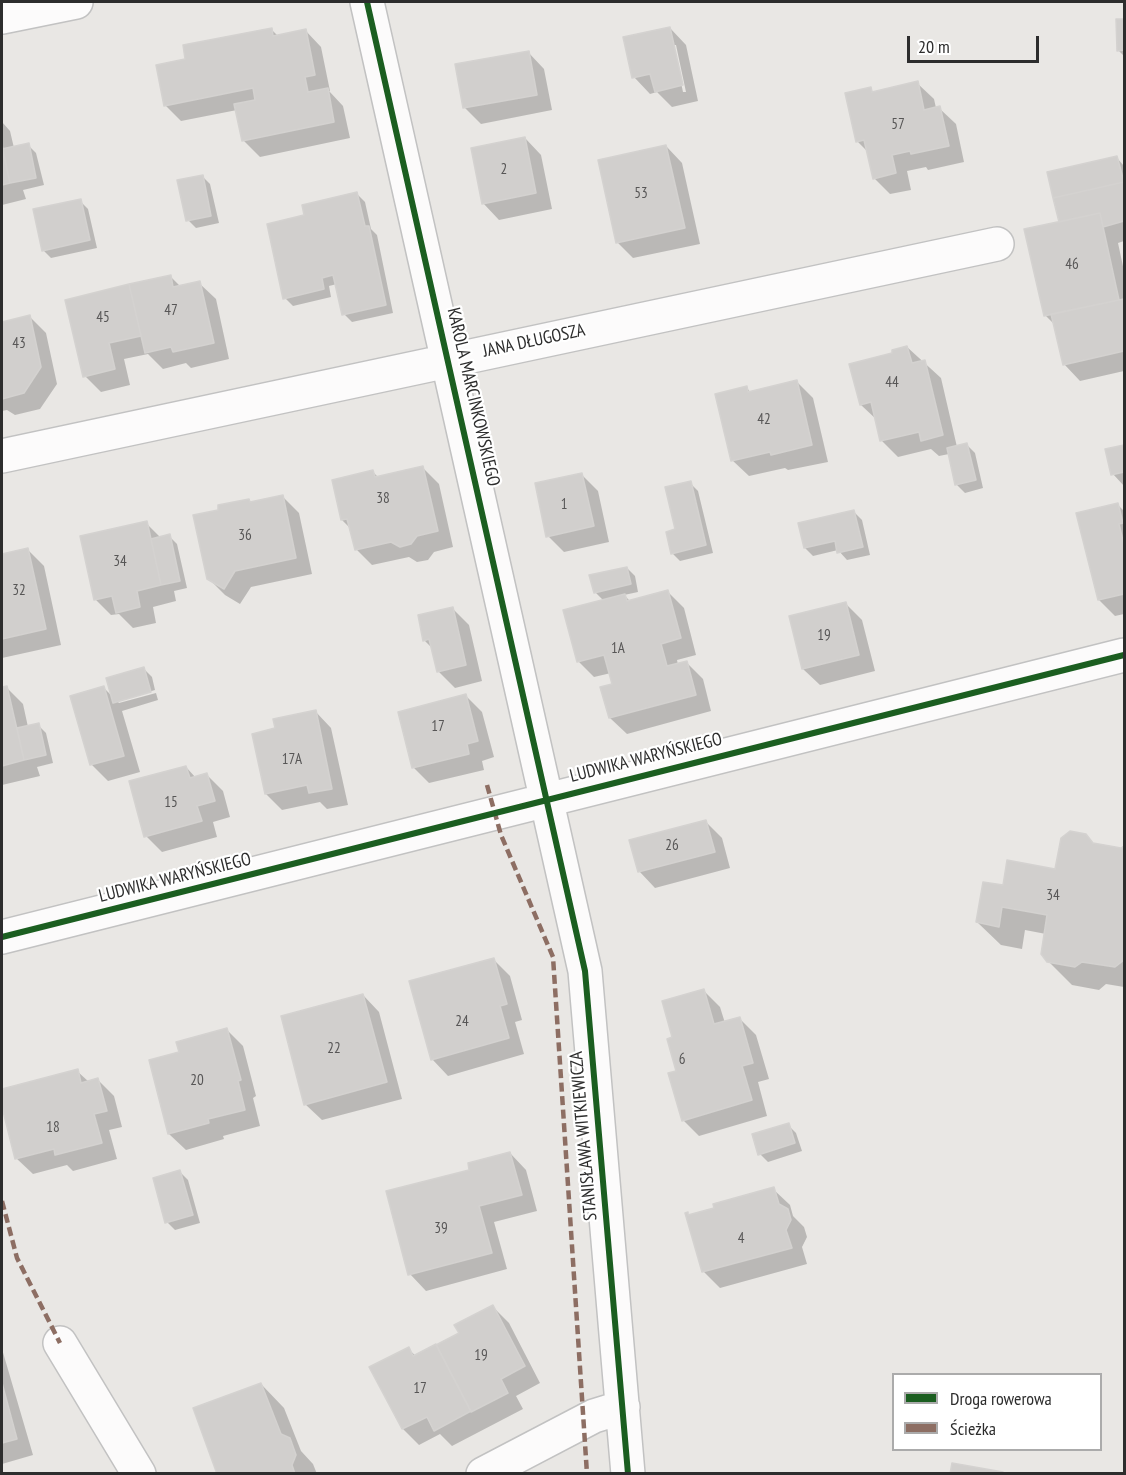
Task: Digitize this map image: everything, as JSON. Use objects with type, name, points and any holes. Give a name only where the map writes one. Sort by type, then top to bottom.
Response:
[{"type":"street","points":[[2,17],[76,2]]},
{"type":"street","name":"KAROLA MARCINKOWSKIEGO","points":[[367,2],[547,799]]},
{"type":"street","name":"JANA DŁUGOSZA","points":[[2,456],[997,244]]},
{"type":"street","name":"LUDWIKA WARYŃSKIEGO","points":[[2,937],[1125,655]]},
{"type":"street","name":"STANISŁAWA WITKIEWICZA","points":[[547,799],[585,970],[628,1473]]},
{"type":"street","points":[[60,1343],[139,1473]]},
{"type":"street","points":[[483,1473],[589,1419],[623,1407]]},
{"type":"building","points":[[1116,19],[1124,19],[1124,50],[1117,51]]},
{"type":"building","points":[[670,27],[683,85],[655,92],[650,74],[632,78],[623,37]]},
{"type":"building","points":[[272,28],[273,36],[306,29],[315,75],[305,77],[308,92],[328,88],[334,122],[242,141],[234,104],[255,100],[253,88],[164,106],[156,65],[185,59],[183,45]]},
{"type":"building","points":[[529,51],[537,95],[463,108],[455,64]]},
{"type":"building","points":[[918,81],[924,110],[940,106],[949,146],[911,154],[910,151],[892,155],[896,173],[873,179],[864,140],[856,142],[845,93],[871,87],[872,92]]},
{"type":"building","points":[[525,137],[536,193],[482,204],[471,148]]},
{"type":"building","points":[[29,143],[36,178],[10,183],[2,149]]},
{"type":"building","points":[[2,145],[10,183],[2,185]]},
{"type":"building","points":[[666,145],[685,228],[616,243],[598,160]]},
{"type":"building","points":[[1117,156],[1124,182],[1053,198],[1047,172]]},
{"type":"building","points":[[203,175],[211,216],[186,221],[177,180]]},
{"type":"building","points":[[1124,182],[1124,221],[1103,227],[1100,213],[1059,222],[1053,198]]},
{"type":"building","points":[[357,192],[365,226],[369,226],[386,305],[342,315],[333,275],[322,278],[324,289],[283,299],[267,224],[304,215],[302,205]]},
{"type":"building","points":[[81,199],[90,240],[42,251],[33,209]]},
{"type":"building","points":[[1100,213],[1119,300],[1044,316],[1024,229]]},
{"type":"building","points":[[171,275],[173,287],[200,281],[214,343],[173,352],[171,347],[145,353],[129,284]]},
{"type":"building","points":[[129,284],[141,336],[109,343],[115,369],[83,377],[65,300]]},
{"type":"building","points":[[1124,299],[1124,351],[1063,365],[1051,314]]},
{"type":"building","points":[[30,315],[41,367],[24,393],[2,399],[2,322]]},
{"type":"building","points":[[907,346],[912,363],[925,360],[943,435],[921,441],[919,432],[880,441],[871,402],[860,405],[849,364],[892,353],[892,350]]},
{"type":"building","points":[[797,380],[812,445],[771,455],[770,452],[731,461],[715,394],[747,386],[748,392]]},
{"type":"building","points":[[967,443],[976,480],[955,485],[947,448]]},
{"type":"building","points":[[1124,445],[1124,472],[1111,475],[1105,449]]},
{"type":"building","points":[[423,466],[438,531],[417,536],[411,544],[400,547],[391,542],[355,550],[347,519],[341,520],[332,480],[373,470],[375,477]]},
{"type":"building","points":[[582,473],[594,526],[546,537],[535,483]]},
{"type":"building","points":[[691,481],[706,545],[671,554],[666,532],[675,529],[665,487]]},
{"type":"building","points":[[283,495],[296,558],[235,571],[224,589],[207,579],[193,515],[218,510],[218,505],[249,499],[250,502]]},
{"type":"building","points":[[1118,503],[1123,523],[1119,524],[1124,545],[1124,594],[1098,600],[1076,513]]},
{"type":"building","points":[[854,510],[863,547],[837,553],[835,541],[804,548],[798,523]]},
{"type":"building","points":[[147,521],[161,585],[137,591],[140,607],[116,613],[112,596],[94,600],[80,536]]},
{"type":"building","points":[[170,534],[180,581],[161,585],[151,539]]},
{"type":"building","points":[[28,548],[46,629],[2,639],[2,554]]},
{"type":"building","points":[[627,567],[631,584],[594,593],[589,575]]},
{"type":"building","points":[[668,590],[681,638],[661,644],[667,666],[687,661],[696,695],[609,718],[600,687],[612,684],[604,655],[577,662],[563,610],[625,594],[627,601]]},
{"type":"building","points":[[846,602],[859,655],[802,669],[789,616]]},
{"type":"building","points":[[453,607],[466,665],[437,672],[429,639],[423,641],[418,615]]},
{"type":"building","points":[[144,667],[151,692],[113,703],[106,678]]},
{"type":"building","points":[[7,686],[24,760],[2,766],[2,687]]},
{"type":"building","points":[[104,686],[124,756],[90,765],[70,696]]},
{"type":"building","points":[[466,694],[478,741],[467,744],[469,754],[412,768],[398,712]]},
{"type":"building","points":[[316,710],[332,789],[309,793],[307,785],[265,794],[252,734],[275,728],[273,719]]},
{"type":"building","points":[[39,723],[46,755],[24,760],[17,728]]},
{"type":"building","points":[[186,766],[190,778],[207,773],[215,801],[197,806],[202,821],[144,837],[129,781]]},
{"type":"building","points":[[706,820],[715,852],[638,872],[629,840]]},
{"type":"building","points":[[1070,831],[1086,834],[1093,843],[1121,848],[1124,846],[1124,960],[1115,967],[1082,962],[1075,967],[1047,962],[1041,954],[1047,915],[1002,907],[999,927],[976,922],[983,882],[1003,885],[1007,860],[1055,869],[1061,838]]},
{"type":"building","points":[[494,958],[507,1004],[500,1006],[509,1038],[431,1060],[409,981]]},
{"type":"building","points":[[704,989],[714,1024],[740,1017],[753,1063],[742,1066],[752,1100],[682,1121],[668,1073],[676,1071],[667,1039],[672,1037],[662,1001]]},
{"type":"building","points":[[363,994],[387,1082],[304,1105],[281,1016]]},
{"type":"building","points":[[227,1028],[241,1080],[238,1081],[245,1110],[208,1119],[209,1123],[168,1134],[149,1060],[179,1052],[176,1042]]},
{"type":"building","points":[[78,1069],[81,1083],[98,1078],[107,1111],[94,1114],[102,1143],[55,1155],[54,1149],[15,1159],[2,1107],[2,1089]]},
{"type":"building","points":[[789,1123],[795,1143],[758,1155],[752,1134]]},
{"type":"building","points":[[510,1152],[522,1195],[479,1206],[492,1253],[408,1275],[386,1191],[469,1170],[468,1163]]},
{"type":"building","points":[[180,1170],[193,1215],[165,1223],[153,1178]]},
{"type":"building","points":[[774,1187],[779,1204],[788,1209],[791,1220],[786,1230],[792,1248],[702,1272],[685,1213],[688,1212],[688,1215],[714,1208],[713,1204]]},
{"type":"building","points":[[493,1305],[525,1366],[501,1379],[508,1393],[471,1412],[436,1345],[459,1333],[454,1325]]},
{"type":"building","points":[[436,1344],[471,1411],[434,1431],[427,1417],[402,1429],[369,1367],[409,1347],[413,1356]]},
{"type":"building","points":[[2,1383],[17,1439],[2,1443]]},
{"type":"building","points":[[261,1383],[281,1434],[290,1438],[296,1455],[292,1465],[295,1474],[217,1474],[193,1408]]},
{"type":"building","points":[[952,1463],[1003,1472],[1003,1474],[950,1474]]},
{"type":"marked path","points":[[487,785],[501,835],[553,957],[587,1474]]},
{"type":"marked path","points":[[2,1201],[17,1258],[60,1343]]},
{"type":"cycle path","points":[[367,2],[585,971],[628,1474]]},
{"type":"cycle path","points":[[2,937],[1124,655]]}]
